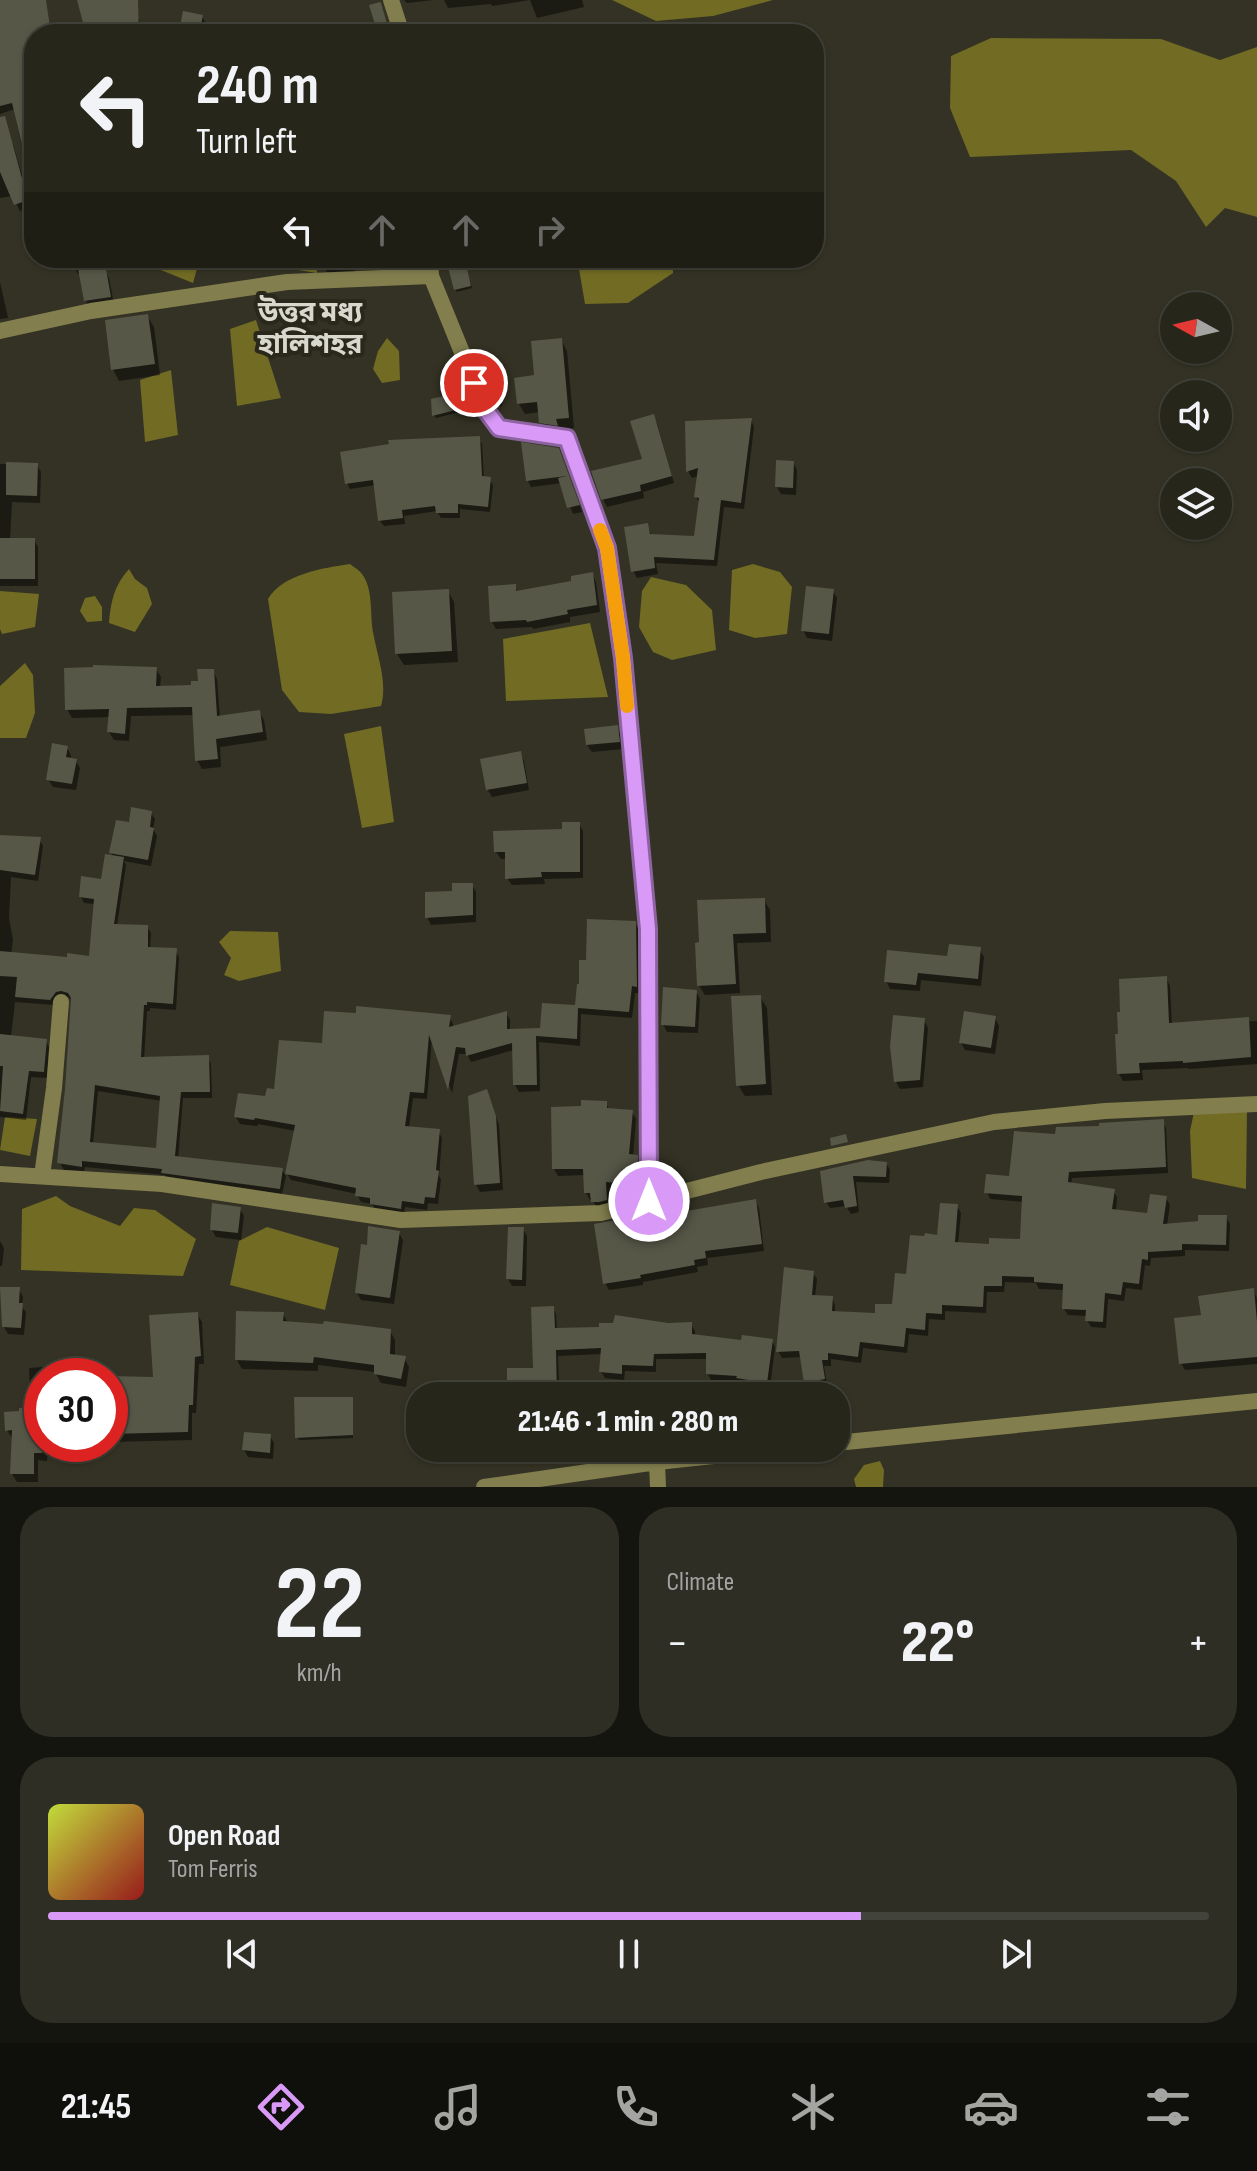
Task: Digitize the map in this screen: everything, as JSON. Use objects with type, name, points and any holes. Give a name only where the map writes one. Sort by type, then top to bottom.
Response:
[{"type":"street","points":[[391,0],[399,24]]},
{"type":"street","points":[[431,268],[431,276],[485,409],[499,428],[567,438],[607,548],[623,658],[648,929],[649,1201]]},
{"type":"street","points":[[0,331],[91,311],[287,282],[431,276]]},
{"type":"street","points":[[42,1176],[61,1002]]},
{"type":"street","points":[[0,1174],[162,1184],[401,1220],[601,1213],[761,1172],[994,1122],[1105,1111],[1257,1104]]},
{"type":"street","points":[[850,1442],[1257,1401]]},
{"type":"street","points":[[484,1487],[657,1462],[658,1487]]},
{"type":"shaded area","points":[[612,0],[773,0],[713,16],[656,21]]},
{"type":"shaded area","points":[[991,38],[1161,39],[1220,60],[1257,47],[1257,217],[1225,208],[1206,227],[1176,181],[1131,150],[970,157],[950,108],[951,56]]},
{"type":"shaded area","points":[[156,268],[197,268],[193,283]]},
{"type":"shaded area","points":[[286,268],[317,268],[317,273]]},
{"type":"shaded area","points":[[673,268],[673,273],[628,303],[585,304],[579,269]]},
{"type":"shaded area","points":[[256,320],[281,398],[237,406],[230,329]]},
{"type":"shaded area","points":[[387,338],[399,351],[400,380],[382,383],[373,369],[378,351]]},
{"type":"shaded area","points":[[171,370],[178,435],[145,442],[140,380]]},
{"type":"shaded area","points":[[350,564],[363,575],[369,590],[373,632],[383,679],[381,706],[331,714],[299,712],[282,690],[268,599],[293,578]]},
{"type":"shaded area","points":[[753,564],[780,572],[792,587],[787,634],[755,638],[729,630],[732,570]]},
{"type":"shaded area","points":[[129,569],[135,579],[147,588],[152,604],[135,632],[109,623],[114,594]]},
{"type":"shaded area","points":[[651,577],[686,585],[712,610],[716,650],[672,660],[653,652],[639,627],[642,591]]},
{"type":"shaded area","points":[[0,591],[39,594],[35,627],[2,634]]},
{"type":"shaded area","points":[[95,596],[102,607],[102,621],[87,622],[80,611],[85,598]]},
{"type":"shaded area","points":[[590,623],[608,697],[506,701],[503,639]]},
{"type":"shaded area","points":[[25,663],[33,675],[35,713],[26,738],[0,738],[0,686]]},
{"type":"shaded area","points":[[381,726],[394,822],[362,828],[344,734]]},
{"type":"shaded area","points":[[230,931],[278,932],[281,971],[239,981],[224,975],[231,958],[219,942]]},
{"type":"shaded area","points":[[1247,1110],[1246,1189],[1192,1178],[1190,1131],[1194,1112]]},
{"type":"shaded area","points":[[5,1117],[37,1119],[30,1156],[0,1150]]},
{"type":"shaded area","points":[[56,1196],[70,1206],[120,1226],[134,1208],[155,1210],[196,1239],[183,1276],[21,1270],[22,1209]]},
{"type":"shaded area","points":[[267,1227],[339,1248],[325,1310],[230,1285],[239,1241]]},
{"type":"shaded area","points":[[880,1461],[884,1470],[883,1487],[856,1487],[854,1479],[864,1465]]},
{"type":"building","points":[[0,0],[46,0],[50,24],[24,24],[24,152],[12,103],[0,106]]},
{"type":"building","points":[[77,0],[138,0],[139,24],[83,24]]},
{"type":"building","points":[[381,3],[387,24],[375,24],[369,5]]},
{"type":"building","points":[[183,11],[203,15],[201,24],[181,24]]},
{"type":"building","points":[[5,116],[24,185],[24,201],[14,205],[0,172],[0,117]]},
{"type":"building","points":[[78,268],[106,269],[111,297],[84,301]]},
{"type":"building","points":[[448,268],[467,268],[471,286],[454,290]]},
{"type":"building","points":[[148,314],[155,364],[111,370],[105,320]]},
{"type":"building","points":[[562,338],[569,418],[556,419],[558,426],[539,423],[537,402],[517,404],[514,378],[534,375],[531,341]]},
{"type":"building","points":[[501,383],[499,399],[493,401],[487,386]]},
{"type":"building","points":[[466,391],[472,406],[432,416],[431,399]]},
{"type":"building","points":[[654,414],[672,476],[640,485],[641,491],[601,500],[591,471],[642,459],[630,421]]},
{"type":"building","points":[[752,418],[741,503],[721,500],[714,560],[654,557],[655,568],[631,572],[624,527],[648,523],[650,534],[694,536],[699,498],[694,497],[698,468],[686,472],[685,421]]},
{"type":"building","points":[[480,436],[482,476],[491,477],[488,507],[458,504],[458,513],[436,513],[435,506],[402,510],[403,518],[378,521],[373,480],[345,484],[340,452],[389,444],[388,440]]},
{"type":"building","points":[[521,442],[559,448],[580,505],[567,508],[558,478],[567,476],[526,481]]},
{"type":"building","points":[[776,460],[794,461],[793,488],[775,487]]},
{"type":"building","points":[[6,462],[38,463],[37,496],[6,495]]},
{"type":"building","points":[[0,538],[35,538],[35,579],[0,579]]},
{"type":"building","points":[[593,572],[597,605],[527,622],[490,622],[488,586],[516,584],[516,591],[571,581],[571,576]]},
{"type":"building","points":[[806,586],[834,589],[829,634],[801,631]]},
{"type":"building","points":[[449,589],[452,651],[395,654],[392,592]]},
{"type":"building","points":[[93,665],[157,667],[156,686],[191,685],[191,681],[198,681],[197,669],[214,669],[217,716],[260,710],[263,732],[216,739],[218,759],[195,761],[192,707],[127,708],[125,734],[107,732],[109,709],[65,710],[64,668]]},
{"type":"building","points":[[618,725],[620,742],[586,745],[584,729]]},
{"type":"building","points":[[52,743],[68,746],[66,757],[77,759],[72,784],[46,780]]},
{"type":"building","points":[[521,751],[527,783],[486,790],[480,759]]},
{"type":"building","points":[[131,807],[152,811],[150,827],[154,828],[148,860],[109,853],[116,820],[129,822]]},
{"type":"building","points":[[562,822],[580,822],[580,872],[541,872],[542,877],[505,879],[505,852],[494,852],[493,831],[562,829]]},
{"type":"building","points":[[0,835],[41,837],[35,875],[0,870]]},
{"type":"building","points":[[105,854],[124,857],[114,924],[148,925],[148,947],[177,948],[173,1004],[147,1002],[144,1005],[141,1057],[209,1055],[210,1092],[181,1092],[175,1156],[283,1168],[280,1189],[161,1173],[162,1169],[82,1161],[82,1167],[57,1163],[71,998],[61,991],[50,1000],[15,997],[17,977],[0,976],[0,951],[89,956],[94,899],[79,897],[81,876],[101,879]],"holes":[[[95,1085],[160,1096],[156,1148],[90,1142]]]},
{"type":"building","points":[[452,883],[473,883],[473,915],[425,918],[425,892],[452,891]]},
{"type":"building","points":[[765,898],[766,933],[733,934],[736,984],[697,986],[697,900]]},
{"type":"building","points":[[587,919],[636,921],[637,987],[632,986],[629,1012],[578,1008],[577,1039],[536,1036],[537,1085],[513,1085],[512,1043],[466,1056],[465,1048],[456,1047],[448,1090],[429,1035],[424,1093],[410,1092],[405,1126],[440,1129],[435,1198],[425,1197],[424,1204],[402,1201],[401,1209],[370,1204],[370,1198],[355,1196],[356,1188],[285,1174],[295,1125],[234,1117],[238,1093],[265,1096],[267,1088],[274,1089],[279,1040],[322,1043],[324,1011],[356,1013],[356,1006],[451,1015],[449,1027],[507,1011],[507,1029],[540,1028],[542,1003],[575,1005],[579,960],[586,960]]},
{"type":"building","points":[[949,944],[981,947],[978,979],[918,973],[916,985],[884,982],[887,950],[947,956]]},
{"type":"building","points":[[1167,976],[1169,1023],[1249,1017],[1251,1057],[1139,1063],[1140,1073],[1117,1074],[1115,1034],[1118,1034],[1117,1012],[1120,1012],[1119,979]]},
{"type":"building","points":[[663,987],[697,990],[695,1027],[661,1025]]},
{"type":"building","points":[[761,995],[766,1084],[736,1086],[731,996]]},
{"type":"building","points":[[964,1011],[996,1016],[991,1048],[959,1043]]},
{"type":"building","points":[[893,1015],[925,1018],[920,1080],[894,1082],[890,1046]]},
{"type":"building","points":[[0,1034],[47,1039],[44,1072],[29,1071],[23,1114],[0,1111],[3,1066],[0,1066]]},
{"type":"building","points":[[487,1089],[496,1116],[500,1183],[474,1185],[468,1096]]},
{"type":"building","points":[[581,1100],[607,1101],[607,1108],[633,1110],[629,1154],[638,1155],[638,1185],[606,1182],[607,1200],[599,1202],[591,1202],[590,1193],[584,1193],[583,1169],[552,1169],[551,1107],[581,1106]]},
{"type":"building","points":[[1164,1119],[1166,1167],[1069,1172],[1068,1182],[1115,1189],[1112,1209],[1147,1213],[1150,1194],[1167,1196],[1163,1224],[1198,1221],[1198,1215],[1227,1215],[1226,1245],[1182,1244],[1182,1250],[1148,1252],[1148,1260],[1142,1259],[1139,1284],[1123,1282],[1121,1295],[1105,1293],[1103,1322],[1085,1321],[1086,1310],[1062,1309],[1063,1284],[1034,1282],[1034,1277],[1002,1276],[1002,1286],[984,1286],[983,1307],[942,1305],[942,1314],[926,1313],[925,1330],[906,1328],[904,1347],[860,1342],[858,1357],[828,1353],[828,1360],[822,1360],[825,1379],[804,1382],[799,1351],[776,1352],[784,1267],[814,1271],[812,1295],[833,1296],[832,1311],[875,1313],[875,1304],[892,1304],[895,1273],[906,1274],[910,1235],[937,1235],[940,1203],[958,1204],[955,1242],[989,1244],[989,1238],[1020,1239],[1022,1196],[984,1193],[986,1174],[1009,1176],[1014,1131],[1055,1134],[1056,1127],[1099,1126],[1099,1123]]},
{"type":"building","points":[[846,1134],[848,1142],[831,1146],[830,1138]]},
{"type":"building","points":[[868,1160],[887,1162],[886,1177],[853,1176],[857,1206],[845,1208],[843,1200],[824,1203],[820,1171]]},
{"type":"building","points":[[756,1199],[762,1244],[705,1251],[706,1258],[694,1260],[695,1265],[603,1284],[594,1224],[622,1219],[623,1222]]},
{"type":"building","points":[[212,1203],[241,1207],[238,1233],[210,1230]]},
{"type":"building","points":[[368,1226],[400,1231],[390,1298],[355,1293],[361,1244],[367,1245]]},
{"type":"building","points":[[508,1227],[524,1227],[522,1280],[506,1279]]},
{"type":"building","points":[[0,1287],[20,1287],[19,1303],[23,1303],[21,1328],[2,1327]]},
{"type":"building","points":[[1254,1288],[1257,1357],[1179,1364],[1174,1318],[1201,1315],[1198,1296]]},
{"type":"building","points":[[554,1306],[555,1328],[599,1327],[599,1323],[613,1323],[615,1315],[668,1323],[692,1322],[692,1334],[741,1340],[742,1335],[773,1339],[767,1382],[706,1374],[706,1353],[654,1354],[653,1366],[622,1365],[622,1374],[599,1372],[601,1348],[556,1350],[557,1382],[507,1382],[507,1368],[533,1368],[531,1307]]},
{"type":"building","points":[[236,1311],[284,1312],[283,1321],[323,1324],[324,1321],[391,1329],[390,1354],[406,1356],[401,1379],[374,1374],[374,1365],[314,1357],[313,1363],[235,1360]]},
{"type":"building","points":[[198,1312],[201,1356],[195,1357],[193,1405],[189,1405],[188,1432],[128,1434],[128,1376],[153,1377],[149,1315]]},
{"type":"building","points":[[294,1397],[353,1397],[353,1435],[295,1438]]},
{"type":"building","points":[[19,1408],[24,1408],[24,1462],[34,1462],[34,1474],[10,1474],[12,1430],[5,1431],[4,1412],[19,1411]]},
{"type":"building","points":[[244,1432],[271,1434],[270,1453],[242,1450]]},
{"type":"slow traffic","points":[[600,530],[607,548],[627,706]]},
{"type":"district","name":"উত্তর মধ্য হালিশহর","points":[[310,328]]},
{"type":"route","points":[[474,383],[485,409],[499,428],[567,438],[607,548],[623,658],[648,929],[649,1201]]}]
